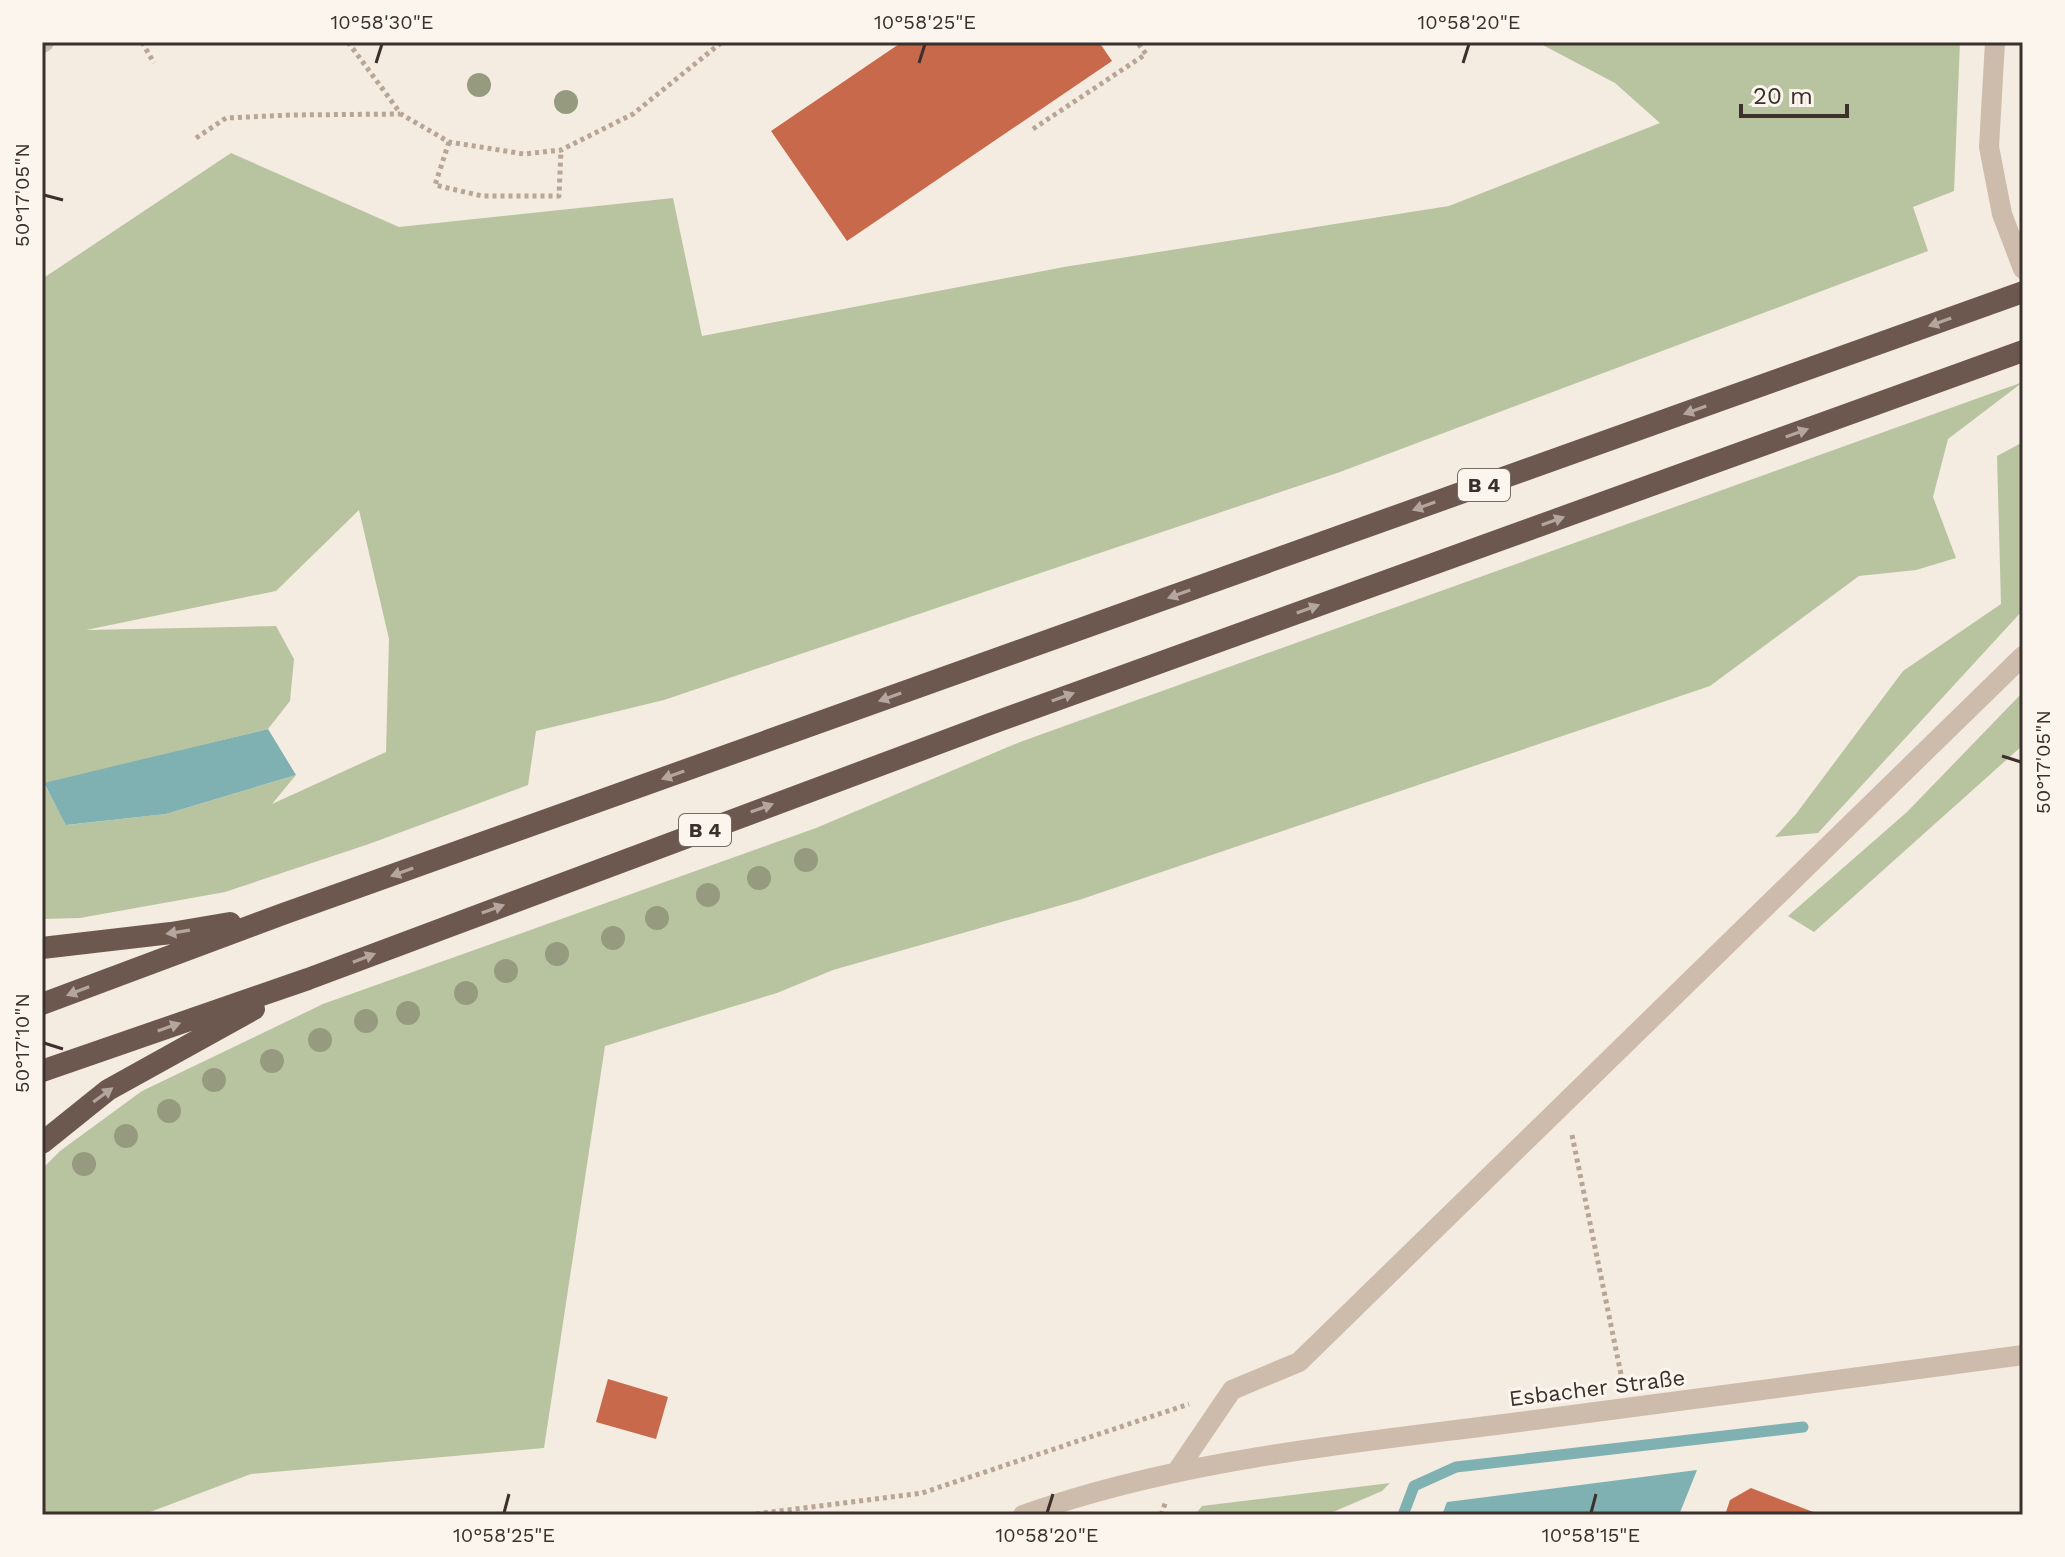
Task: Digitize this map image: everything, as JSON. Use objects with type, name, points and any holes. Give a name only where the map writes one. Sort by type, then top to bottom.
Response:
[{"type":"highway","name":"B 4","points":[[42,1004],[283,914],[2023,292]]},
{"type":"highway","name":"B 4","points":[[42,1071],[308,979],[990,724],[2023,351]]},
{"type":"highway","points":[[42,948],[171,933],[283,914]]},
{"type":"highway","name":"B 4","points":[[42,1143],[108,1090],[308,979]]},
{"type":"street","points":[[1995,42],[1989,147],[2002,214],[2023,269]]},
{"type":"street","points":[[1177,1471],[1232,1390],[1299,1362],[2023,656]]},
{"type":"street","name":"Esbacher Straße","points":[[1023,1515],[1058,1502],[1177,1471],[1326,1447],[2023,1355]]},
{"type":"path","points":[[142,42],[154,63]]},
{"type":"path","points":[[348,42],[401,114],[449,142],[524,154],[561,150],[633,114],[699,64],[722,42]]},
{"type":"path","points":[[1033,129],[1146,54],[1137,42]]},
{"type":"path","points":[[196,138],[226,118],[401,114]]},
{"type":"path","points":[[449,142],[435,185],[482,196],[559,196],[561,150]]},
{"type":"path","points":[[1563,1102],[1578,1156],[1628,1408]]},
{"type":"path","points":[[748,1515],[922,1493],[1232,1390]]},
{"type":"green space","points":[[1537,42],[1960,42],[1954,191],[1913,207],[1928,251],[1340,472],[664,700],[536,731],[528,785],[369,844],[225,892],[80,918],[42,919],[42,279],[231,153],[399,227],[673,198],[702,336],[1064,267],[1449,206],[1660,123],[1615,83]],"holes":[[[359,510],[389,639],[386,752],[272,804],[296,775],[166,814],[67,825],[44,784],[268,729],[290,701],[294,659],[276,626],[86,630],[276,591]]]},
{"type":"green space","points":[[2023,382],[1948,439],[1933,497],[1956,558],[1916,570],[1859,576],[1710,686],[1079,900],[833,970],[777,993],[605,1046],[544,1448],[251,1474],[150,1512],[149,1515],[42,1515],[42,1169],[60,1151],[142,1091],[323,1004],[816,828],[1020,742]]},
{"type":"green space","points":[[2023,442],[2023,610],[1818,833],[1775,837],[1796,814],[1903,671],[2001,604],[1997,456]]},
{"type":"green space","points":[[2023,692],[2023,745],[1814,932],[1788,916],[1907,812]]},
{"type":"green space","points":[[1390,1483],[1382,1491],[1326,1515],[1195,1515],[1202,1506]]},
{"type":"water","points":[[268,729],[296,775],[166,814],[66,825],[44,783]]},
{"type":"water","points":[[1697,1470],[1679,1515],[1442,1515],[1447,1502]]},
{"type":"building","points":[[902,42],[1099,42],[1112,61],[847,241],[771,131]]},
{"type":"building","points":[[608,1379],[668,1397],[656,1439],[596,1422]]},
{"type":"building","points":[[1751,1488],[1821,1515],[1725,1515],[1730,1500]]},
{"type":"waterway","points":[[1403,1515],[1414,1486],[1456,1467],[1803,1427]]}]
